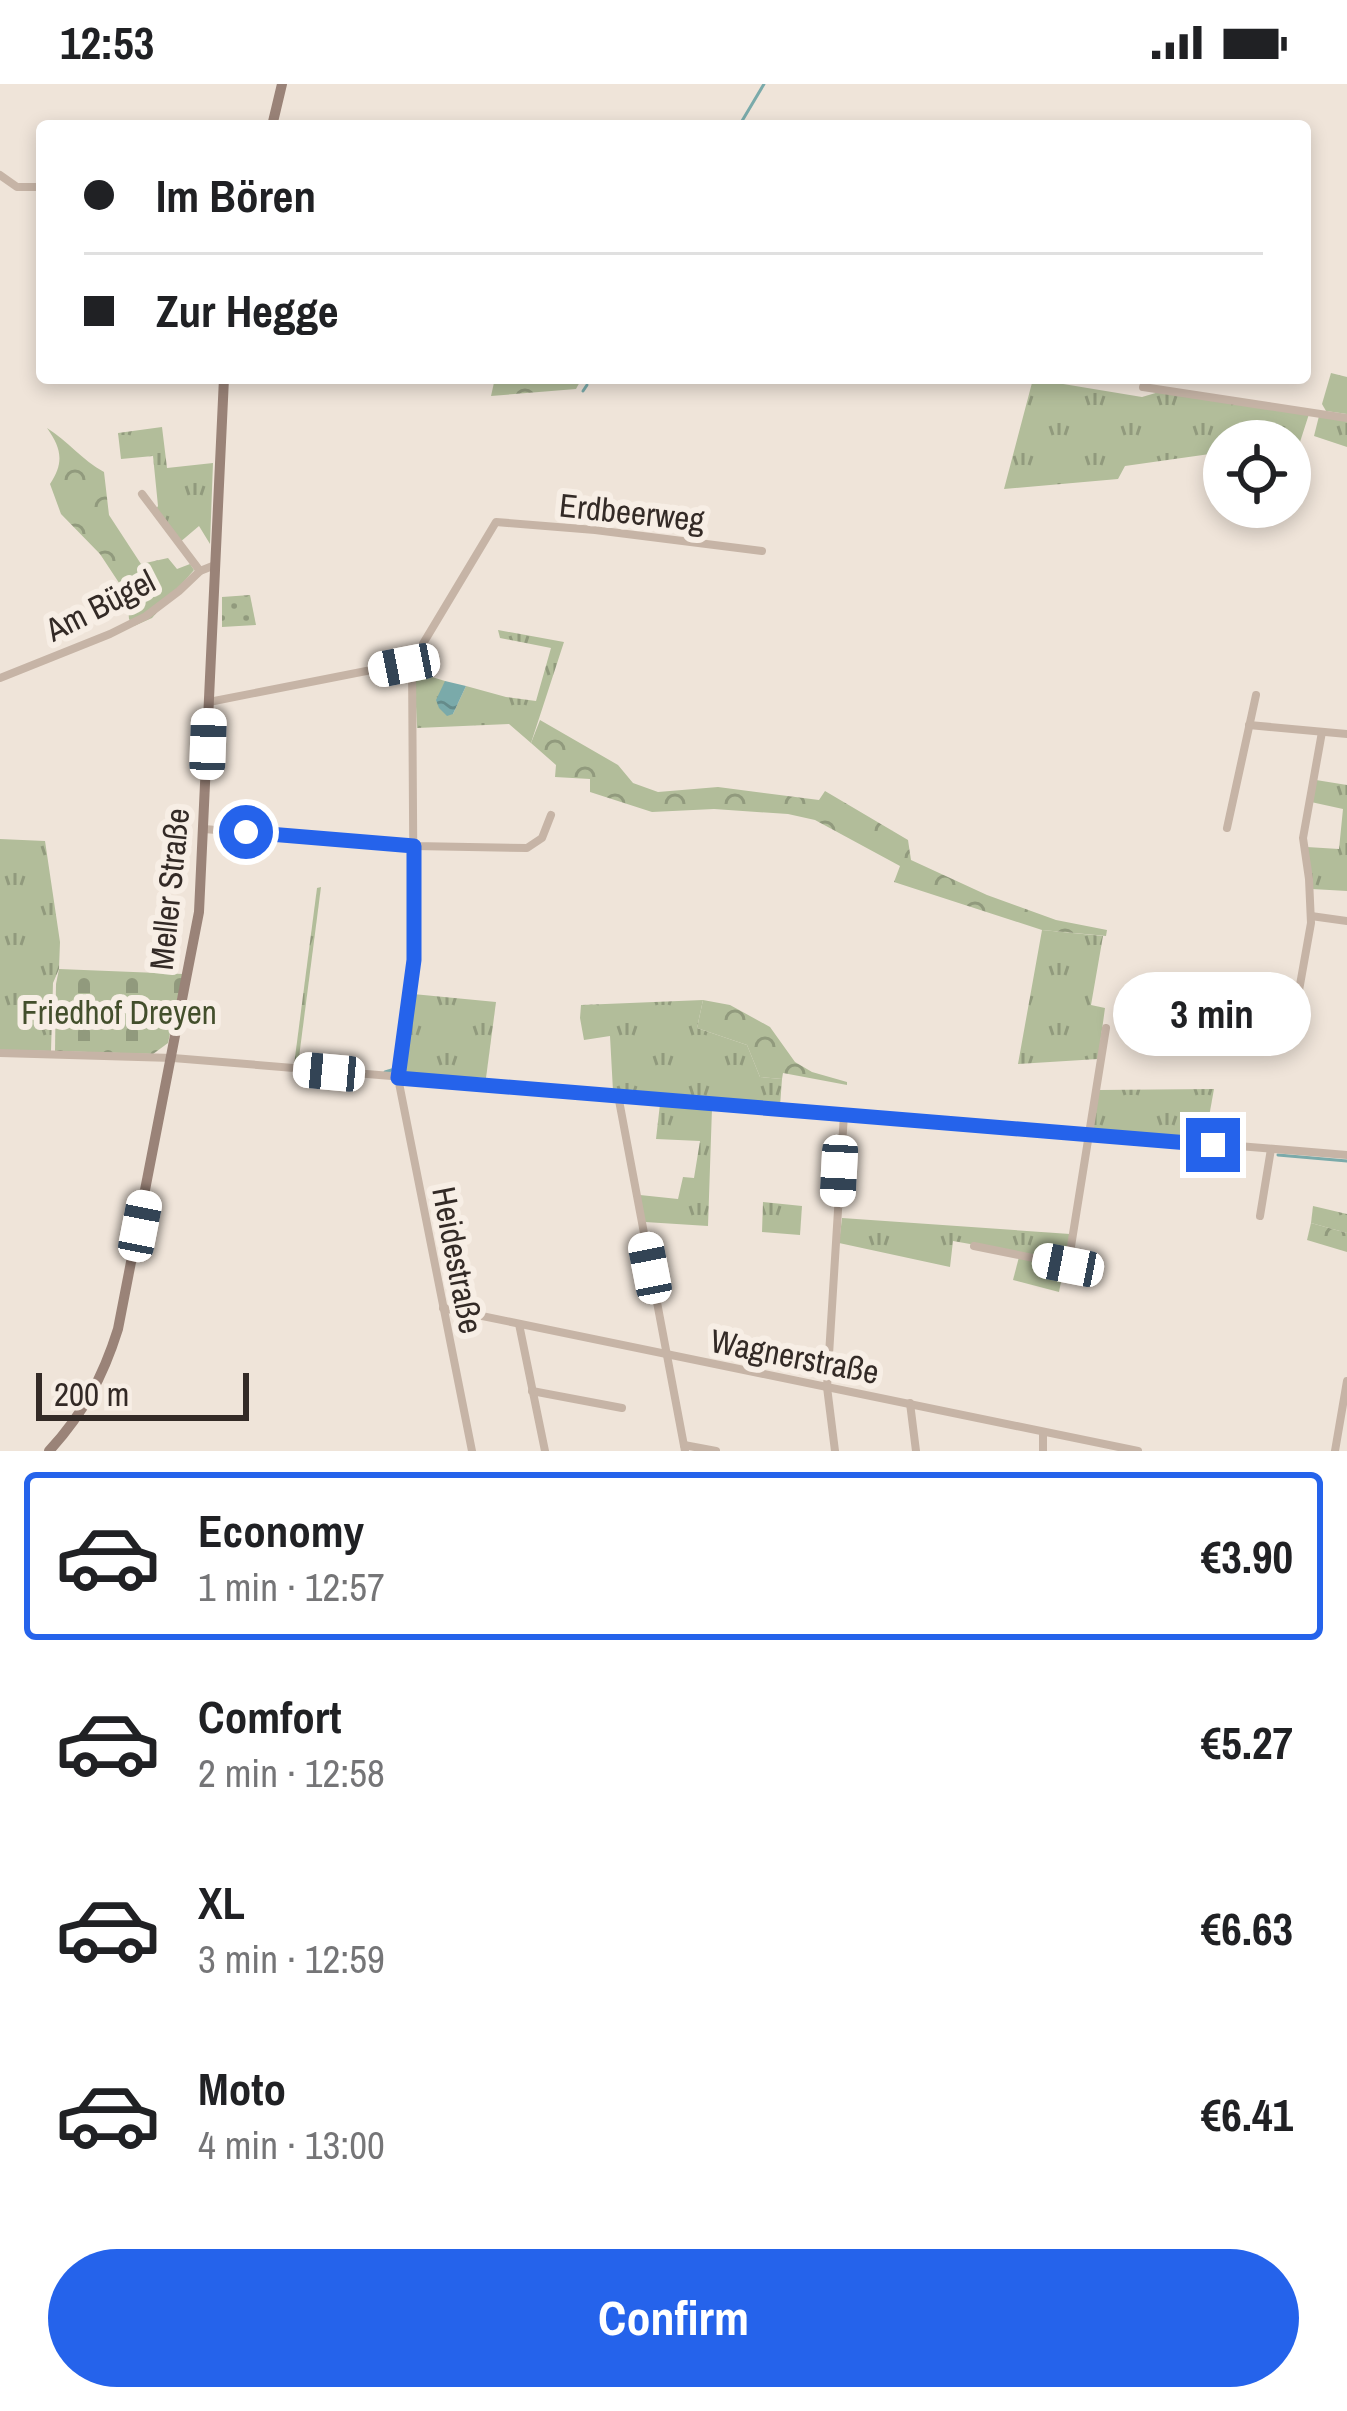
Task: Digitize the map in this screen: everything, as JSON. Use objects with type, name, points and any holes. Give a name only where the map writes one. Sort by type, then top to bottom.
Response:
[{"type":"main road","points":[[273,120],[282,84]]},
{"type":"main road","name":"Meller Straße","points":[[49,1451],[94,1392],[118,1329],[199,912],[224,384]]},
{"type":"street","points":[[0,175],[17,187],[36,187]]},
{"type":"street","points":[[1143,387],[1347,418]]},
{"type":"street","points":[[142,494],[200,571]]},
{"type":"street","name":"Erdbeerweg","points":[[412,662],[496,522],[762,551]]},
{"type":"street","name":"Am Bügel","points":[[0,678],[146,616],[200,571],[215,565]]},
{"type":"street","points":[[209,702],[412,662]]},
{"type":"street","name":"Heidestraße","points":[[412,662],[414,960],[398,1078],[472,1451]]},
{"type":"street","points":[[1227,828],[1256,695]]},
{"type":"street","points":[[1250,725],[1347,734]]},
{"type":"street","points":[[1290,1041],[1311,916],[1303,838],[1322,732]]},
{"type":"street","points":[[204,829],[414,846],[526,848],[542,838],[551,815]]},
{"type":"street","points":[[1311,916],[1347,922]]},
{"type":"street","points":[[974,1246],[1068,1265],[1106,1028]]},
{"type":"street","points":[[0,1053],[172,1058],[1347,1155]]},
{"type":"street","points":[[618,1095],[685,1448],[716,1451]]},
{"type":"street","points":[[835,1451],[827,1387],[844,1114]]},
{"type":"street","points":[[1260,1216],[1271,1150]]},
{"type":"street","name":"Wagnerstraße","points":[[443,1308],[1138,1451]]},
{"type":"street","points":[[519,1324],[545,1451]]},
{"type":"street","points":[[1335,1451],[1347,1381]]},
{"type":"street","points":[[532,1391],[622,1408]]},
{"type":"street","points":[[910,1403],[916,1451]]},
{"type":"street","points":[[1042,1451],[1043,1432]]},
{"type":"green space","points":[[1331,373],[1347,377],[1347,414],[1326,411],[1322,404]]},
{"type":"green space","points":[[494,384],[579,384],[576,389],[491,396]]},
{"type":"green space","points":[[1032,384],[1063,384],[1142,397],[1159,392],[1309,414],[1307,420],[1203,420],[1203,455],[1125,466],[1118,479],[1004,489]]},
{"type":"green space","points":[[1319,416],[1347,420],[1347,447],[1314,436]]},
{"type":"green space","points":[[162,427],[167,468],[213,463],[210,544],[199,526],[179,543],[155,511],[153,456],[121,459],[118,433]]},
{"type":"green space","points":[[47,428],[104,472],[109,515],[141,564],[168,558],[177,569],[190,564],[194,570],[152,618],[134,626],[127,595],[100,554],[61,514],[50,484],[59,456]]},
{"type":"green space","points":[[250,595],[256,625],[222,627],[222,597]]},
{"type":"green space","points":[[498,630],[564,642],[531,743],[509,724],[417,728],[414,663],[445,681],[453,714],[466,686],[536,701],[551,648],[500,638]]},
{"type":"green space","points":[[540,720],[618,765],[633,783],[658,792],[718,787],[819,800],[825,791],[908,840],[911,860],[1056,920],[1107,930],[1106,936],[1042,930],[894,882],[900,866],[815,820],[714,809],[652,812],[590,792],[590,779],[555,777],[556,765],[531,743]]},
{"type":"green space","points":[[1316,780],[1347,785],[1347,891],[1312,889],[1307,847],[1339,849],[1343,809],[1311,802]]},
{"type":"green space","points":[[0,839],[45,841],[60,942],[53,983],[51,1051],[0,1050]]},
{"type":"green space","points":[[321,887],[298,1065],[294,1065],[317,888]]},
{"type":"green space","points":[[1042,930],[1103,936],[1091,1005],[1105,1008],[1098,1059],[1018,1064]]},
{"type":"green space","name":"Friedhof Dreyen","points":[[59,969],[183,974],[168,1043],[153,1054],[55,1051]]},
{"type":"green space","points":[[413,994],[496,1002],[486,1078],[403,1073]]},
{"type":"green space","points":[[703,1000],[697,1028],[747,1045],[760,1077],[782,1079],[780,1106],[613,1091],[610,1036],[584,1040],[581,1005]]},
{"type":"green space","points":[[703,1000],[730,1005],[770,1027],[795,1062],[847,1085],[783,1073],[782,1079],[760,1077],[747,1045],[697,1028]]},
{"type":"green space","points":[[1214,1089],[1205,1139],[1093,1128],[1099,1090]]},
{"type":"green space","points":[[660,1104],[712,1108],[708,1226],[645,1222],[640,1195],[678,1199],[683,1177],[694,1178],[700,1141],[656,1139]]},
{"type":"green space","points":[[763,1202],[802,1206],[800,1235],[762,1232]]},
{"type":"green space","points":[[1313,1206],[1347,1214],[1347,1233],[1311,1223]]},
{"type":"green space","points":[[842,1218],[1070,1234],[1066,1261],[953,1241],[950,1267],[839,1243]]},
{"type":"green space","points":[[1311,1223],[1347,1233],[1347,1252],[1307,1240]]},
{"type":"green space","points":[[1019,1257],[1064,1267],[1059,1292],[1013,1280]]},
{"type":"water","points":[[445,681],[466,686],[453,714],[447,716],[436,700]]},
{"type":"waterway","points":[[743,120],[764,84]]},
{"type":"waterway","points":[[583,391],[587,385]]},
{"type":"waterway","points":[[385,1072],[395,1069],[397,1054]]},
{"type":"waterway","points":[[495,1089],[529,1092]]},
{"type":"waterway","points":[[548,1093],[607,1099]]},
{"type":"waterway","points":[[626,1099],[695,1105]]},
{"type":"waterway","points":[[702,1106],[834,1117]]},
{"type":"waterway","points":[[870,1119],[969,1128]]},
{"type":"waterway","points":[[1048,1135],[1080,1138]]},
{"type":"waterway","points":[[1096,1140],[1174,1145]]},
{"type":"waterway","points":[[1181,1146],[1226,1149]]},
{"type":"waterway","points":[[1278,1155],[1347,1161]]},
{"type":"route","points":[[246,832],[414,846],[414,960],[398,1078],[1213,1145]]}]
